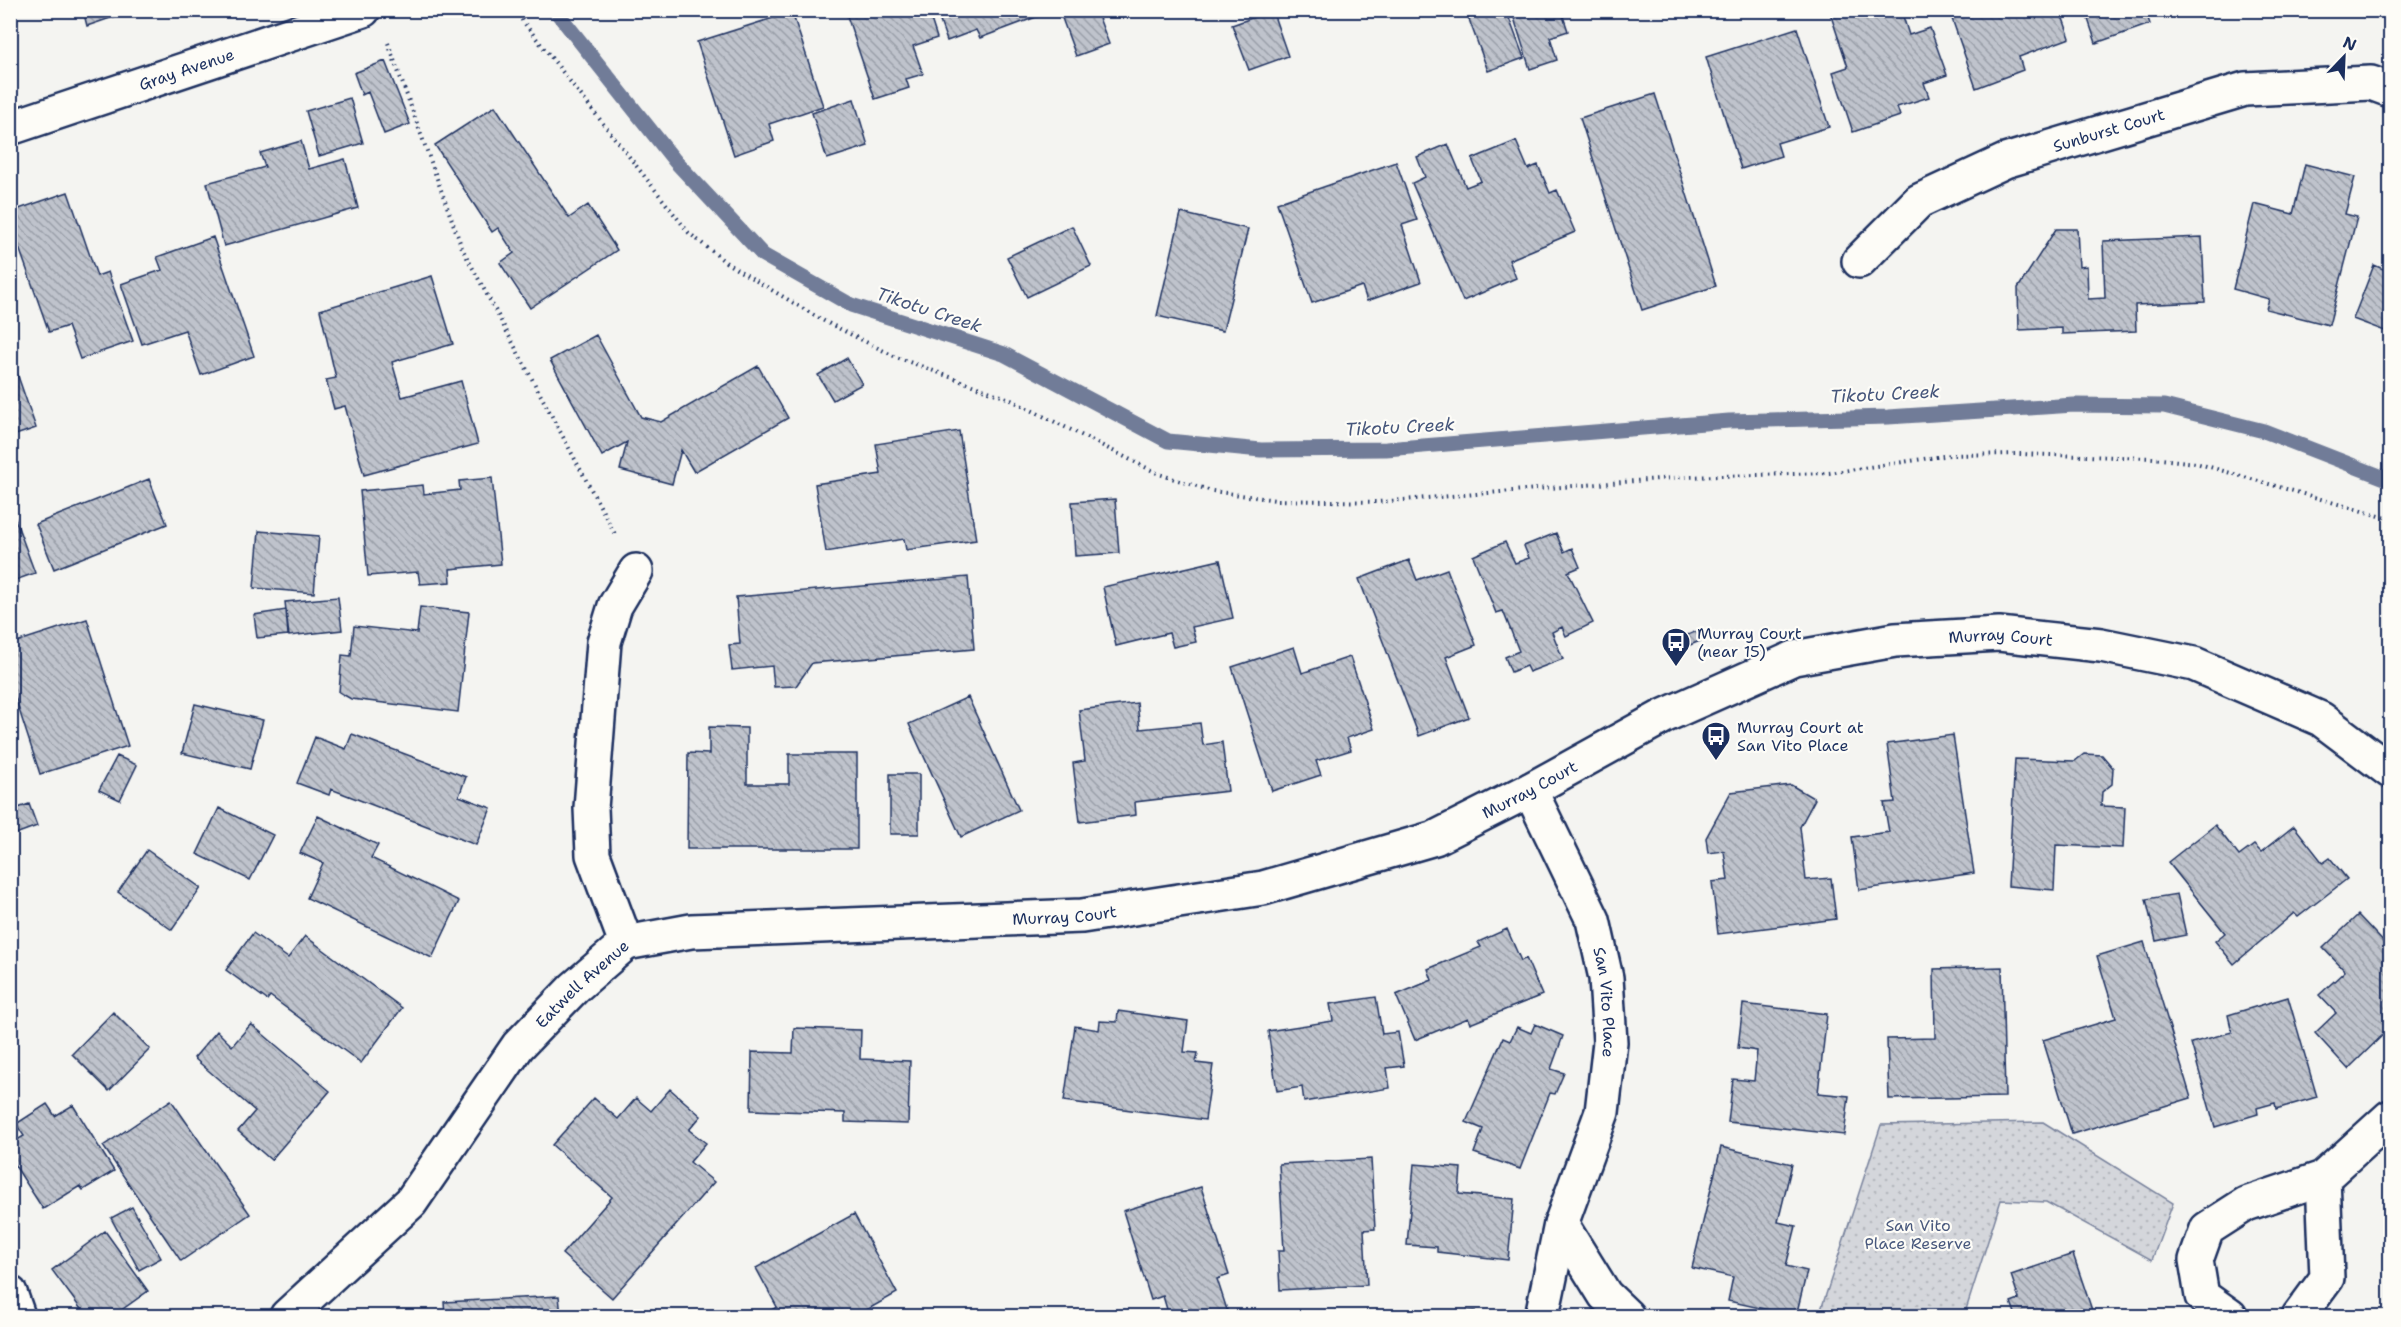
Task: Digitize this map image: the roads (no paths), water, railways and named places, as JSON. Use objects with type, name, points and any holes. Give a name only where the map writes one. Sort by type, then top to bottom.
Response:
[{"type":"street","name":"Gray Avenue","points":[[10,128],[374,22]]},
{"type":"street","name":"Sunburst Court","points":[[1859,261],[1919,201],[2005,161],[2245,89],[2371,83],[2391,90]]},
{"type":"street","name":"Eatwell Avenue","points":[[287,1317],[411,1202],[518,1046],[574,988],[626,943],[593,855],[591,808],[604,642],[615,606],[636,571]]},
{"type":"street","name":"Murray Court","points":[[626,943],[691,931],[1082,916],[1263,888],[1435,838],[1530,790],[1664,716],[1794,658],[1896,640],[1999,634],[2101,645],[2194,664],[2321,719],[2391,771]]},
{"type":"street","name":"San Vito Place","points":[[1530,790],[1593,920],[1606,978],[1610,1042],[1602,1112],[1561,1224],[1542,1317]]},
{"type":"street","points":[[2230,1317],[2202,1296],[2196,1260],[2207,1228],[2246,1204],[2323,1178],[2391,1117]]},
{"type":"street","points":[[2299,1317],[2327,1278],[2323,1178]]},
{"type":"street","points":[[1561,1224],[1605,1295],[1626,1317]]},
{"type":"street","points":[[10,1293],[18,1317]]},
{"type":"waterway","name":"Tikotu Creek","points":[[555,10],[675,161],[763,255],[851,305],[1004,354],[1168,441],[1261,450],[1386,449],[1729,421],[1888,417],[2074,405],[2164,406],[2264,431],[2390,480]]},
{"type":"place","name":"Murray Court (near 15)","points":[[1676,668]]},
{"type":"place","name":"Murray Court at San Vito Place","points":[[1716,762]]},
{"type":"park label","name":"San Vito Place Reserve","points":[[1918,1234]]}]
